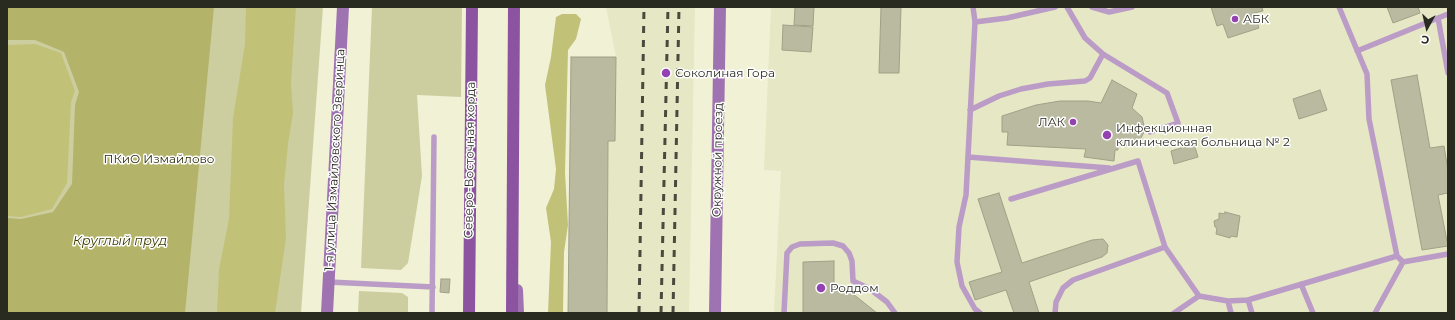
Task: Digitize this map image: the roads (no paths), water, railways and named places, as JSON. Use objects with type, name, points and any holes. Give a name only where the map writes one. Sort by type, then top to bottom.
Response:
[{"type":"main road","name":"Северо-Восточная хорда","points":[[469,313],[472,7]]},
{"type":"main road","points":[[512,313],[514,7]]},
{"type":"street","name":"1-я улица Измайловского Зверинца","points":[[327,313],[343,7]]},
{"type":"street","name":"Окружной проезд","points":[[715,313],[720,7]]},
{"type":"street","points":[[513,213],[518,313]]},
{"type":"lane","points":[[973,7],[975,22],[966,195],[959,227],[957,262],[962,286],[975,309],[980,313]]},
{"type":"lane","points":[[975,22],[1007,18],[1055,7]]},
{"type":"lane","points":[[1067,7],[1085,38],[1103,54],[1167,93],[1178,123],[1150,132]]},
{"type":"lane","points":[[1092,7],[1109,12],[1132,7]]},
{"type":"lane","points":[[1339,7],[1367,74],[1369,119],[1397,256],[1404,262]]},
{"type":"lane","points":[[1357,50],[1448,14]]},
{"type":"lane","points":[[1438,18],[1448,73]]},
{"type":"lane","points":[[970,110],[998,96],[1021,89],[1048,84],[1086,81],[1090,78],[1103,54]]},
{"type":"lane","points":[[432,313],[434,137]]},
{"type":"lane","points":[[968,157],[1113,168]]},
{"type":"lane","points":[[1011,199],[1138,161],[1165,247],[1199,296]]},
{"type":"lane","points":[[784,313],[787,253],[792,247],[800,244],[833,243],[843,246],[849,253],[852,261],[853,281],[870,289],[887,302],[895,313]]},
{"type":"lane","points":[[1055,313],[1056,302],[1063,288],[1072,280],[1165,247]]},
{"type":"lane","points":[[1404,262],[1448,254]]},
{"type":"lane","points":[[1176,312],[1199,296],[1228,301],[1248,300],[1397,256]]},
{"type":"lane","points":[[1375,313],[1404,262]]},
{"type":"lane","points":[[328,282],[433,287]]},
{"type":"lane","points":[[1301,284],[1313,313]]},
{"type":"lane","points":[[1248,300],[1252,313]]},
{"type":"lane","points":[[1228,301],[1231,313]]},
{"type":"water","name":"Круглый пруд","points":[[7,7],[214,7],[185,313],[7,313],[7,218],[21,219],[53,212],[72,184],[75,105],[79,92],[64,52],[35,40],[7,40]]},
{"type":"railway","points":[[639,313],[644,7]]},
{"type":"railway","points":[[661,313],[668,7]]},
{"type":"railway","points":[[673,313],[679,7]]},
{"type":"place","name":"АБК","points":[[1235,19]]},
{"type":"place","name":"Соколиная Гора","points":[[666,73]]},
{"type":"place","name":"ЛАК","points":[[1073,122]]},
{"type":"place","name":"Инфекционная клиническая больница № 2","points":[[1107,135]]},
{"type":"place","name":"Роддом","points":[[821,288]]},
{"type":"park label","name":"ПКиО Измайлово","points":[[159,159]]}]
